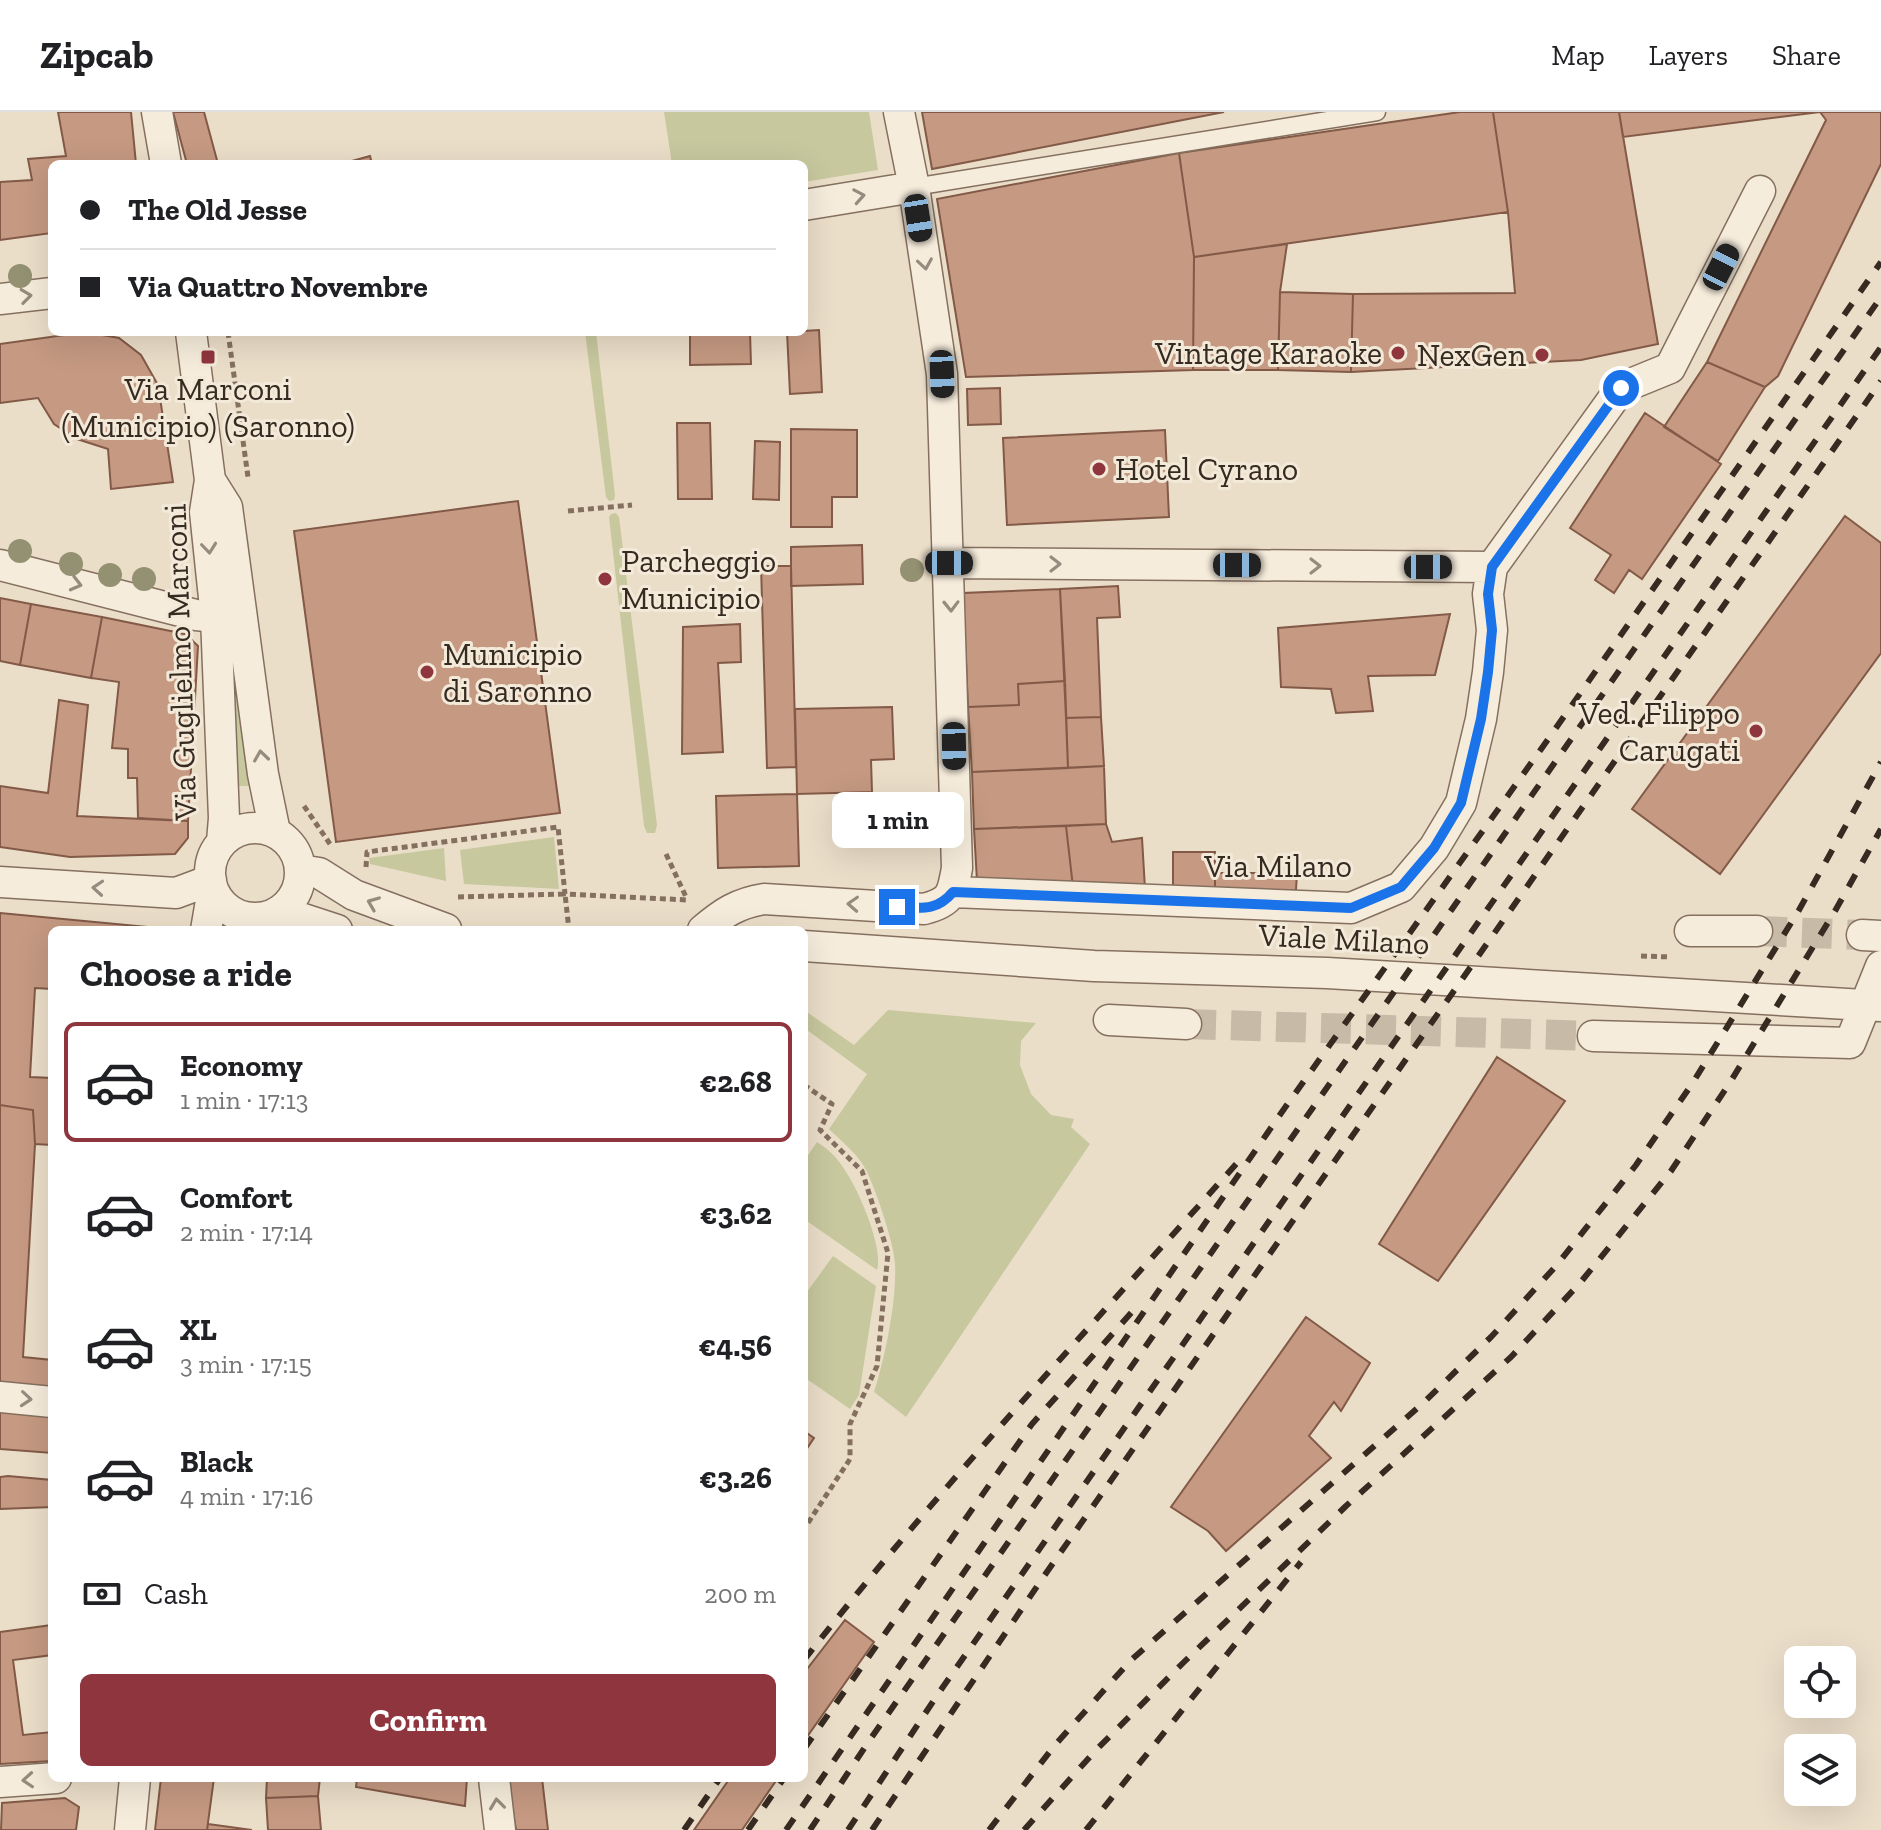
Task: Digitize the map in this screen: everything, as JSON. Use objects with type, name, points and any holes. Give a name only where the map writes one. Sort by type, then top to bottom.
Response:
[{"type":"street","points":[[157,112],[165,160]]},
{"type":"street","points":[[714,920],[745,902],[764,899],[924,909],[943,904],[953,892],[957,868],[942,374],[914,187],[899,112]]},
{"type":"street","points":[[808,204],[914,187]]},
{"type":"street","points":[[949,563],[1492,567],[1621,388],[1670,368],[1760,191]]},
{"type":"street","points":[[0,299],[48,293]]},
{"type":"street","name":"Via Guglielmo Marconi","points":[[192,336],[210,480],[205,512],[216,617],[224,818],[222,842]]},
{"type":"street","name":"Via Guglielmo Marconi","points":[[210,480],[227,507],[263,774],[275,832]]},
{"type":"street","points":[[0,565],[196,615],[216,617]]},
{"type":"street","name":"Via Milano","points":[[953,892],[1351,908],[1401,887],[1434,848],[1461,803],[1481,719],[1488,672],[1492,630],[1488,594],[1492,567]]},
{"type":"street","points":[[207,926],[214,855],[222,842],[236,832],[252,828],[275,832],[285,839],[295,853],[300,870],[298,886],[291,900],[279,911],[238,922],[219,900],[212,885]]},
{"type":"street","points":[[300,870],[319,873],[354,895],[438,926]]},
{"type":"street","points":[[0,882],[176,893],[212,885]]},
{"type":"street","points":[[279,911],[325,926]]},
{"type":"street","points":[[1690,931],[1757,931]]},
{"type":"street","name":"Viale Milano","points":[[808,946],[1036,963],[1327,973],[1872,1006]]},
{"type":"street","points":[[1593,1036],[1850,1043],[1872,1006],[1881,966]]},
{"type":"street","points":[[1109,1020],[1186,1024]]},
{"type":"street","points":[[0,1397],[48,1402]]},
{"type":"street","points":[[0,1782],[48,1779]]},
{"type":"street","points":[[130,1830],[135,1782]]},
{"type":"street","points":[[494,1782],[500,1830]]},
{"type":"lane","points":[[914,187],[1377,112]]},
{"type":"path","points":[[568,511],[632,505]]},
{"type":"path","points":[[366,876],[367,852],[558,827],[565,894],[687,900]]},
{"type":"path","points":[[666,854],[687,900],[714,920]]},
{"type":"path","points":[[1631,956],[1677,957],[1690,931]]},
{"type":"path","points":[[808,1088],[832,1104],[820,1130],[862,1171],[888,1253],[877,1366],[850,1424],[850,1459],[808,1523]]},
{"type":"green space","points":[[664,112],[869,112],[878,170],[808,181],[808,160],[671,160]]},
{"type":"green space","points":[[586,336],[596,336],[615,495],[614,500],[609,501],[606,497]]},
{"type":"green space","points":[[616,513],[619,517],[657,825],[655,833],[647,833],[644,826],[609,517]]},
{"type":"green space","points":[[238,674],[252,786],[235,786],[227,678]]},
{"type":"green space","points":[[554,837],[559,889],[464,884],[460,850]]},
{"type":"green space","points":[[444,848],[446,881],[370,864],[369,858]]},
{"type":"green space","points":[[888,1010],[1036,1023],[1021,1041],[1020,1065],[1031,1094],[1051,1115],[1074,1119],[1071,1127],[1090,1144],[906,1417],[874,1392],[886,1346],[894,1294],[895,1264],[888,1230],[863,1164],[829,1129],[867,1074],[808,1031],[808,1013],[854,1045]]},
{"type":"green space","points":[[817,1142],[829,1150],[850,1178],[873,1233],[877,1270],[808,1222],[808,1155]]},
{"type":"green space","points":[[833,1256],[876,1286],[859,1395],[850,1409],[808,1380],[808,1290]]},
{"type":"building","points":[[58,112],[131,112],[136,160],[48,160],[48,234],[0,240],[0,182],[32,180],[28,159],[66,156]]},
{"type":"building","points":[[173,112],[204,112],[217,160],[186,160]]},
{"type":"building","points":[[922,112],[1224,112],[932,169]]},
{"type":"building","points":[[1460,112],[1493,112],[1508,212],[1194,257],[1179,153]]},
{"type":"building","points":[[1493,112],[1619,112],[1658,344],[1581,360],[1351,372],[1353,294],[1515,293],[1508,212]]},
{"type":"building","points":[[1619,112],[1820,112],[1623,137]]},
{"type":"building","points":[[1820,112],[1881,112],[1881,164],[1778,376],[1765,387],[1707,362],[1826,120]]},
{"type":"building","points":[[1179,153],[1194,257],[1193,370],[966,377],[937,199]]},
{"type":"building","points":[[1287,244],[1280,292],[1278,370],[1193,370],[1194,257]]},
{"type":"building","points":[[1280,292],[1353,294],[1351,372],[1278,370]]},
{"type":"building","points":[[819,330],[822,392],[790,394],[787,336],[808,336],[808,331]]},
{"type":"building","points":[[57,336],[108,336],[119,338],[141,355],[158,385],[173,482],[111,489],[108,449],[77,439],[54,424],[38,398],[0,403],[0,344]]},
{"type":"building","points":[[690,336],[750,336],[751,364],[690,365]]},
{"type":"building","points":[[1707,362],[1765,387],[1718,461],[1664,427]]},
{"type":"building","points":[[1000,388],[1001,424],[968,425],[967,389]]},
{"type":"building","points":[[1645,413],[1721,464],[1642,579],[1629,570],[1614,593],[1595,580],[1611,555],[1570,528]]},
{"type":"building","points":[[677,423],[710,423],[712,499],[678,499]]},
{"type":"building","points":[[791,429],[857,430],[857,497],[832,497],[832,527],[791,527]]},
{"type":"building","points":[[1165,430],[1169,517],[1007,525],[1003,438]]},
{"type":"building","points":[[755,441],[780,442],[779,500],[753,499]]},
{"type":"building","name":"Municipio di Saronno","points":[[518,501],[560,813],[336,842],[294,531]]},
{"type":"building","name":"Ved. Filippo Carugati","points":[[1845,516],[1881,543],[1881,653],[1720,874],[1632,809]]},
{"type":"building","points":[[862,545],[863,584],[791,586],[791,547]]},
{"type":"building","points":[[761,566],[791,566],[796,767],[767,768]]},
{"type":"building","points":[[1118,586],[1120,617],[1097,618],[1101,717],[1066,718],[1060,589]]},
{"type":"building","points":[[1060,589],[1065,681],[1018,684],[1019,705],[968,707],[963,593]]},
{"type":"building","points":[[0,598],[31,604],[20,665],[0,661]]},
{"type":"building","points":[[31,604],[102,617],[91,678],[20,665]]},
{"type":"building","points":[[1450,614],[1435,675],[1368,676],[1373,711],[1336,713],[1331,689],[1281,687],[1278,628]]},
{"type":"building","points":[[102,617],[185,634],[198,646],[188,821],[138,818],[137,778],[128,778],[128,749],[112,748],[119,682],[91,678]]},
{"type":"building","points":[[740,624],[741,662],[718,663],[723,752],[682,754],[683,627]]},
{"type":"building","points":[[1065,681],[1068,768],[972,772],[968,707],[1019,705],[1018,684]]},
{"type":"building","points":[[59,700],[88,705],[77,816],[188,821],[188,838],[175,854],[70,857],[0,847],[0,786],[48,793]]},
{"type":"building","points":[[892,707],[894,759],[871,760],[872,792],[797,794],[795,709]]},
{"type":"building","points":[[1101,717],[1104,766],[1068,768],[1066,718]]},
{"type":"building","points":[[1104,766],[1106,824],[974,829],[972,772]]},
{"type":"building","points":[[797,794],[799,866],[718,868],[716,796]]},
{"type":"building","points":[[1106,824],[1112,842],[1142,838],[1145,889],[1073,887],[1066,826]]},
{"type":"building","points":[[1066,826],[1073,887],[977,881],[974,829]]},
{"type":"building","points":[[1173,852],[1215,852],[1215,891],[1173,891]]},
{"type":"building","points":[[1215,873],[1297,873],[1296,890],[1215,891]]},
{"type":"building","points":[[0,913],[137,926],[48,926],[48,989],[35,988],[30,1077],[48,1078],[48,1145],[35,1144],[33,1110],[0,1105]]},
{"type":"building","points":[[1497,1057],[1565,1101],[1438,1281],[1379,1244]]},
{"type":"building","points":[[0,1105],[33,1110],[35,1144],[23,1357],[48,1360],[48,1387],[0,1382]]},
{"type":"building","points":[[1306,1317],[1370,1363],[1341,1411],[1334,1402],[1309,1436],[1331,1458],[1226,1551],[1208,1531],[1171,1507]]},
{"type":"building","points":[[0,1410],[48,1415],[48,1453],[0,1449]]},
{"type":"building","points":[[0,1477],[48,1480],[48,1507],[0,1509]]},
{"type":"building","points":[[845,1620],[874,1642],[808,1735],[808,1668]]},
{"type":"building","points":[[48,1626],[48,1656],[13,1660],[23,1735],[48,1732],[48,1761],[0,1764],[0,1632]]},
{"type":"building","points":[[161,1782],[213,1782],[207,1830],[155,1830]]},
{"type":"building","points":[[267,1782],[320,1782],[318,1796],[266,1798]]},
{"type":"building","points":[[357,1782],[467,1782],[465,1806],[356,1787]]},
{"type":"building","points":[[508,1782],[542,1782],[548,1830],[516,1830]]},
{"type":"building","points":[[727,1782],[775,1782],[742,1830],[694,1830]]},
{"type":"building","points":[[318,1796],[321,1830],[268,1830],[266,1798]]},
{"type":"building","points":[[65,1798],[79,1807],[76,1830],[1,1830],[2,1803]]},
{"type":"building","points":[[208,1824],[252,1830],[207,1830]]},
{"type":"tunnel","points":[[1757,931],[1862,935]]},
{"type":"tunnel","points":[[1186,1024],[1593,1036]]},
{"type":"railway","points":[[786,1830],[1284,1109],[1549,738],[1881,262]]},
{"type":"railway","points":[[810,1830],[869,1741],[1881,297]]},
{"type":"railway","points":[[848,1830],[938,1694],[1881,347]]},
{"type":"railway","points":[[872,1830],[1042,1579],[1881,381]]},
{"type":"railway","points":[[989,1830],[1055,1745],[1130,1661],[1421,1405],[1491,1337],[1556,1266],[1636,1165],[1692,1084],[1799,910],[1881,762]]},
{"type":"railway","points":[[1024,1830],[1097,1749],[1184,1662],[1346,1506],[1511,1357],[1580,1283],[1671,1171],[1729,1084],[1835,911],[1881,829]]},
{"type":"railway","points":[[808,1655],[908,1532],[1016,1408],[1237,1163]]},
{"type":"railway","points":[[808,1743],[1032,1424],[1140,1303]]},
{"type":"railway","points":[[1086,1830],[1301,1562]]},
{"type":"railway","points":[[684,1830],[717,1782]]},
{"type":"railway","points":[[748,1830],[781,1782]]},
{"type":"place","name":"Vintage Karaoke","points":[[1398,353]]},
{"type":"place","name":"NexGen","points":[[1542,355]]},
{"type":"place","name":"Via Marconi (Municipio) (Saronno)","points":[[208,357]]},
{"type":"place","name":"Hotel Cyrano","points":[[1099,469]]},
{"type":"place","name":"Parcheggio Municipio","points":[[605,579]]},
{"type":"place","name":"Municipio di Saronno","points":[[427,672]]},
{"type":"place","name":"Ved. Filippo Carugati","points":[[1756,731]]},
{"type":"route","points":[[897,907],[924,909],[943,904],[953,892],[1351,908],[1401,887],[1434,848],[1461,803],[1473,758],[1488,672],[1492,630],[1488,594],[1492,567],[1621,388]]}]
